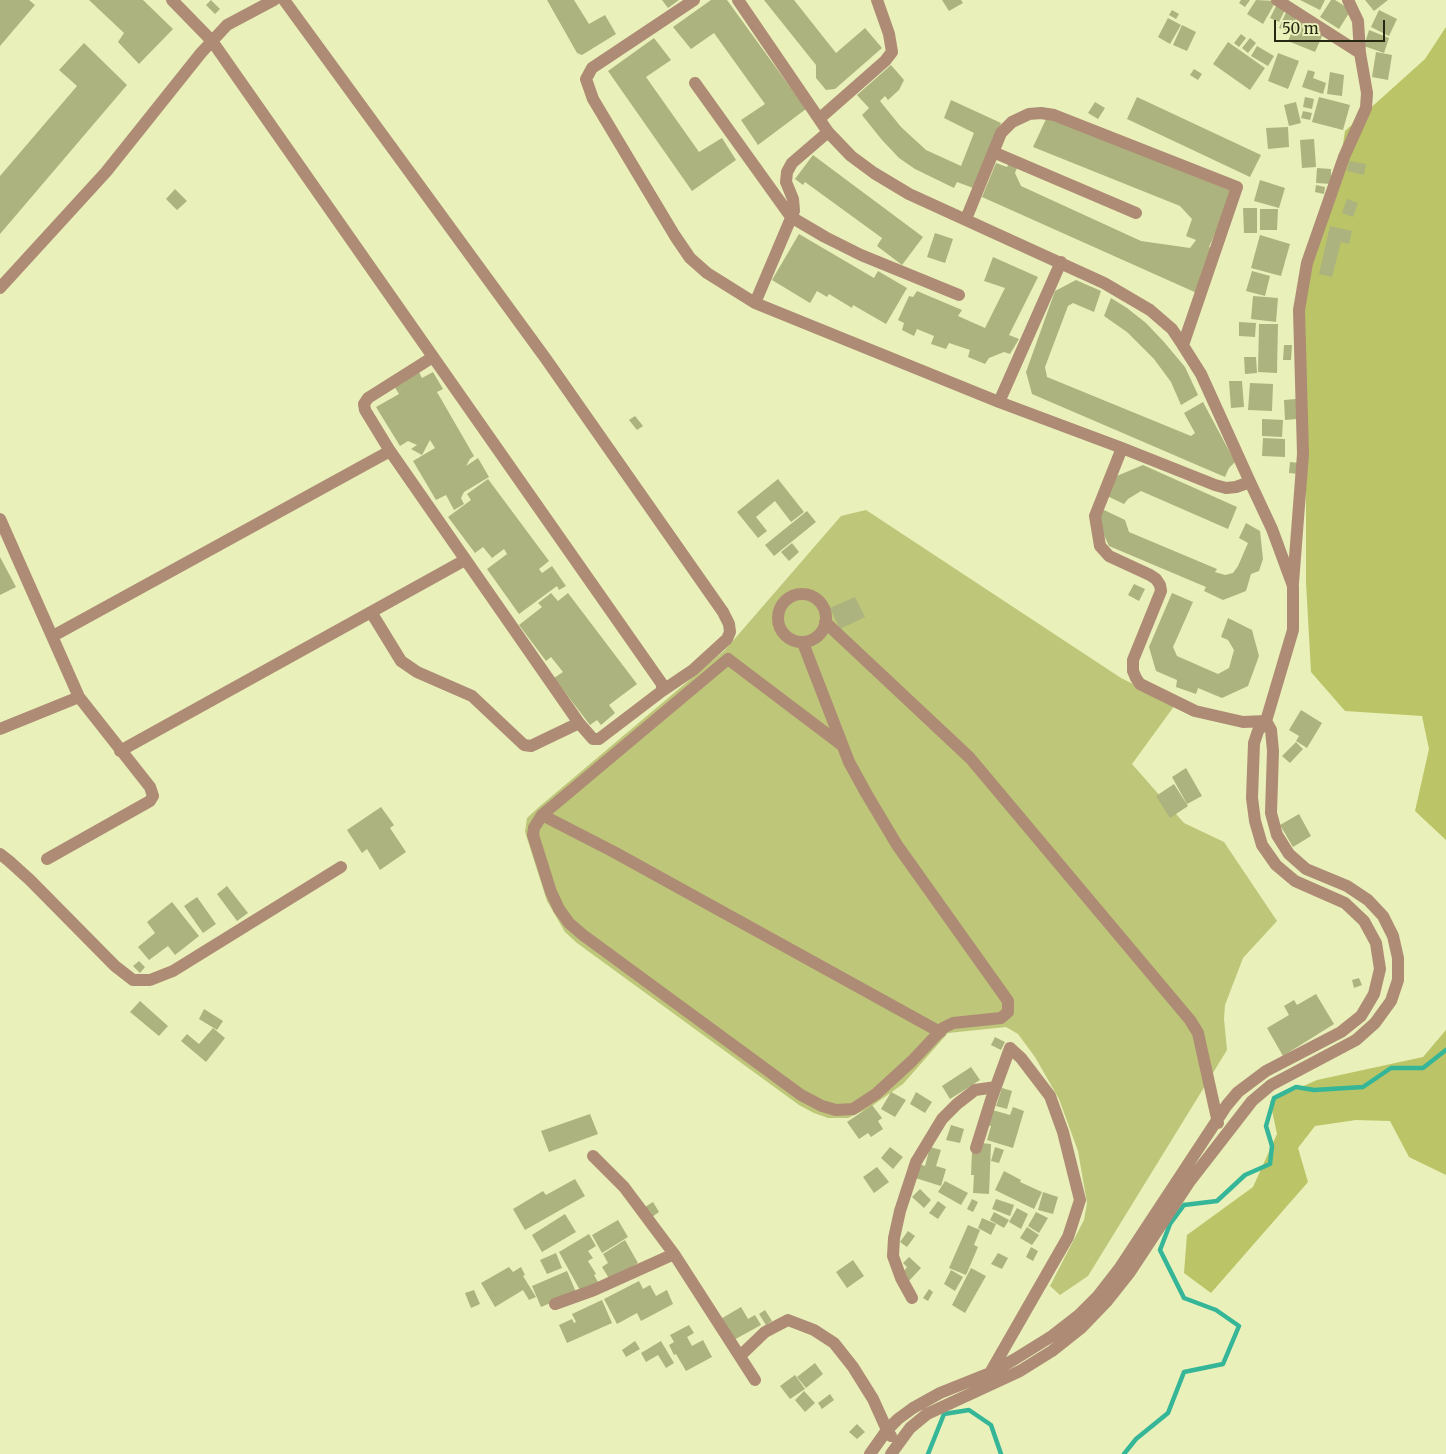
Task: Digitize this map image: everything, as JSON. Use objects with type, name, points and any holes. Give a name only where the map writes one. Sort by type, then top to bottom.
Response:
[{"type":"street","points":[[172,0],[212,40],[662,684],[662,691]]},
{"type":"street","points":[[0,288],[106,172],[212,40],[227,25],[274,0]]},
{"type":"street","points":[[284,0],[546,359],[723,612],[729,624],[730,632],[727,639],[694,670],[662,691],[596,740],[592,739],[579,723],[390,451],[365,410],[364,404],[368,398],[433,357]]},
{"type":"street","points":[[694,0],[592,68],[586,79],[593,100],[674,236],[690,258],[706,273],[755,303],[999,402],[1214,485],[1226,488],[1250,482]]},
{"type":"street","points":[[738,0],[828,132],[851,156],[874,173],[909,194],[1104,283],[1150,310],[1172,329],[1201,374],[1272,529],[1293,586]]},
{"type":"street","points":[[820,120],[885,61],[892,52],[889,34],[876,0]]},
{"type":"street","points":[[1277,0],[1360,53]]},
{"type":"street","points":[[870,1454],[887,1430],[898,1419],[940,1393],[990,1373],[1052,1336],[1079,1315],[1098,1296],[1118,1269],[1217,1119],[1238,1092],[1266,1071],[1341,1032],[1361,1016],[1374,994],[1380,969],[1376,944],[1364,920],[1346,903],[1295,881],[1276,865],[1262,845],[1255,821],[1252,798],[1254,743],[1258,730],[1266,720],[1293,630],[1293,586],[1303,454],[1299,310],[1307,263],[1344,157],[1366,108],[1368,93],[1360,53],[1358,21],[1348,0]]},
{"type":"street","points":[[695,83],[791,217],[860,255],[959,294]]},
{"type":"street","points":[[966,219],[1001,133],[1012,122],[1029,114],[1054,115],[1237,187],[1183,345]]},
{"type":"street","points":[[755,303],[794,211],[793,199],[786,182],[787,172],[792,163],[828,132]]},
{"type":"street","points":[[993,152],[1136,213]]},
{"type":"street","points":[[999,402],[1061,262]]},
{"type":"street","points":[[1122,448],[1095,516],[1100,546],[1109,556],[1150,575],[1160,585],[1160,596],[1133,660],[1133,670],[1136,678],[1140,684],[1196,710],[1243,722],[1266,720]]},
{"type":"street","points":[[53,636],[390,451]]},
{"type":"street","points":[[0,519],[79,697],[150,787],[153,796],[150,802],[47,859]]},
{"type":"street","points":[[120,750],[465,560]]},
{"type":"street","points":[[799,594],[814,598],[820,603],[824,610],[825,622],[821,633],[816,638],[803,643],[790,639],[784,634],[779,626],[778,617],[784,602],[799,594]]},
{"type":"street","points":[[371,612],[401,661],[417,672],[472,696],[524,744],[532,746],[579,723]]},
{"type":"street","points":[[825,622],[970,758],[1190,1020],[1198,1033],[1223,1140]]},
{"type":"street","points":[[803,643],[843,746],[849,762],[862,785],[897,845],[1008,1002],[1008,1012],[1001,1018],[953,1023],[940,1032],[876,1094],[853,1108],[836,1110],[801,1096],[569,923],[559,909],[551,892],[533,836],[534,828],[542,815],[728,659],[843,746]]},
{"type":"street","points":[[0,729],[79,697]]},
{"type":"street","points":[[894,1449],[910,1428],[927,1414],[1020,1371],[1052,1351],[1081,1328],[1107,1301],[1130,1272],[1190,1180],[1252,1101],[1271,1085],[1356,1040],[1375,1023],[1391,1001],[1398,980],[1398,958],[1393,936],[1383,916],[1368,900],[1347,886],[1306,869],[1289,854],[1277,835],[1271,813],[1273,752],[1271,730],[1266,720]]},
{"type":"street","points":[[542,815],[614,852],[940,1032]]},
{"type":"street","points":[[0,854],[30,880],[115,966],[134,980],[150,980],[173,971],[341,867]]},
{"type":"street","points":[[976,1148],[1010,1048],[1050,1096],[1063,1132],[1080,1200],[1068,1237],[990,1373]]},
{"type":"street","points":[[912,1298],[901,1278],[894,1256],[894,1247],[900,1212],[916,1162],[942,1119],[957,1104],[975,1090],[996,1087]]},
{"type":"street","points":[[593,1156],[624,1187],[674,1254],[755,1380]]},
{"type":"street","points":[[555,1304],[594,1290],[674,1254]]},
{"type":"street","points":[[740,1356],[765,1332],[788,1320],[814,1330],[834,1343],[853,1367],[873,1399],[894,1449]]},
{"type":"green space","points":[[1446,27],[1446,840],[1415,811],[1429,749],[1422,716],[1345,711],[1311,672],[1306,582],[1302,294],[1340,163],[1345,131],[1425,59]]},
{"type":"green space","points":[[866,510],[1121,678],[1175,705],[1132,764],[1184,823],[1224,842],[1277,921],[1243,958],[1225,1005],[1224,1019],[1227,1050],[1088,1276],[1060,1295],[1050,1286],[1084,1220],[1087,1203],[1078,1151],[1059,1099],[1035,1057],[1018,1034],[1006,1027],[948,1033],[903,1084],[869,1108],[848,1118],[828,1118],[814,1113],[799,1105],[577,943],[565,932],[547,901],[525,832],[527,818],[539,807],[725,650],[841,516]]},
{"type":"green space","points":[[1446,1030],[1446,1175],[1409,1157],[1390,1121],[1356,1120],[1315,1126],[1298,1148],[1308,1182],[1211,1293],[1184,1273],[1187,1235],[1253,1187],[1277,1134],[1270,1101],[1317,1080],[1423,1057]]},
{"type":"building","points":[[0,0],[29,0],[35,5],[0,46]]},
{"type":"building","points":[[89,0],[143,0],[173,29],[139,64],[118,42],[124,33]]},
{"type":"building","points":[[211,0],[220,9],[215,14],[206,5]]},
{"type":"building","points":[[547,0],[574,0],[589,24],[605,15],[616,34],[582,55],[577,53]]},
{"type":"building","points":[[662,0],[679,0],[668,8]]},
{"type":"building","points":[[711,0],[727,0],[806,109],[758,145],[741,120],[765,104],[714,33],[691,49],[673,27]]},
{"type":"building","points":[[764,0],[794,0],[836,53],[865,28],[882,48],[835,89],[826,90],[816,78],[816,65]]},
{"type":"building","points":[[942,0],[961,0],[963,3],[949,11]]},
{"type":"building","points":[[1241,0],[1250,0],[1245,7],[1239,3]]},
{"type":"building","points":[[1256,0],[1276,1],[1263,24],[1247,14]]},
{"type":"building","points":[[1300,0],[1325,0],[1320,10]]},
{"type":"building","points":[[1331,0],[1335,0],[1351,10],[1339,29],[1320,17]]},
{"type":"building","points":[[1365,0],[1388,0],[1374,11]]},
{"type":"building","points":[[1277,4],[1286,8],[1279,22],[1270,18]]},
{"type":"building","points":[[1172,10],[1179,14],[1176,19],[1169,15]]},
{"type":"building","points":[[1287,10],[1298,14],[1290,32],[1279,28]]},
{"type":"building","points":[[1379,10],[1397,19],[1389,36],[1371,27]]},
{"type":"building","points":[[1168,18],[1181,25],[1170,44],[1158,37]]},
{"type":"building","points":[[1297,20],[1324,32],[1315,52],[1288,41]]},
{"type":"building","points":[[1182,25],[1196,32],[1187,51],[1173,45]]},
{"type":"building","points":[[1369,30],[1389,38],[1384,53],[1364,46]]},
{"type":"building","points":[[1241,34],[1246,38],[1239,47],[1234,43]]},
{"type":"building","points":[[654,38],[671,60],[646,77],[699,152],[722,138],[736,160],[692,191],[608,71]]},
{"type":"building","points":[[1250,38],[1256,43],[1248,53],[1242,48]]},
{"type":"building","points":[[1228,42],[1265,68],[1250,90],[1213,64]]},
{"type":"building","points":[[84,43],[127,85],[0,234],[0,176],[77,86],[59,70]]},
{"type":"building","points":[[1257,46],[1274,56],[1268,66],[1251,56]]},
{"type":"building","points":[[1376,52],[1392,55],[1388,80],[1372,77]]},
{"type":"building","points":[[1278,53],[1299,61],[1288,89],[1268,81]]},
{"type":"building","points":[[891,65],[904,80],[899,90],[888,100],[885,96],[880,101],[901,127],[926,150],[961,166],[974,133],[944,118],[951,100],[1001,123],[976,189],[957,182],[954,188],[915,169],[899,158],[862,115],[869,108],[857,95]]},
{"type":"building","points":[[1194,69],[1202,74],[1198,80],[1190,75]]},
{"type":"building","points":[[1308,70],[1315,72],[1313,78],[1326,83],[1323,94],[1302,87]]},
{"type":"building","points":[[1330,72],[1344,75],[1342,96],[1327,94]]},
{"type":"building","points":[[1137,97],[1261,155],[1250,177],[1127,119]]},
{"type":"building","points":[[1305,97],[1314,99],[1312,109],[1303,107]]},
{"type":"building","points":[[1319,97],[1350,105],[1343,130],[1312,122]]},
{"type":"building","points":[[1095,102],[1105,108],[1098,119],[1088,113]]},
{"type":"building","points":[[1296,102],[1301,123],[1289,126],[1284,105]]},
{"type":"building","points":[[1303,111],[1312,113],[1310,120],[1301,118]]},
{"type":"building","points":[[1047,117],[1234,192],[1209,247],[1218,252],[1199,294],[982,197],[996,163],[1007,167],[1010,162],[1018,165],[1015,173],[1021,186],[1141,241],[1190,248],[1196,240],[1186,236],[1192,219],[1180,206],[1033,147]]},
{"type":"building","points":[[1288,127],[1289,147],[1268,149],[1266,128]]},
{"type":"building","points":[[1314,139],[1316,167],[1302,168],[1300,140]]},
{"type":"building","points":[[813,155],[923,237],[902,265],[877,246],[882,238],[805,182],[803,185],[795,179]]},
{"type":"building","points":[[1349,161],[1366,164],[1364,175],[1347,171]]},
{"type":"building","points":[[1317,168],[1331,169],[1331,184],[1316,183]]},
{"type":"building","points":[[1260,180],[1285,188],[1279,208],[1254,201]]},
{"type":"building","points":[[1316,185],[1325,187],[1324,194],[1315,192]]},
{"type":"building","points":[[175,189],[187,201],[177,210],[166,199]]},
{"type":"building","points":[[1347,199],[1358,203],[1353,217],[1342,213]]},
{"type":"building","points":[[1243,208],[1257,208],[1257,233],[1244,233]]},
{"type":"building","points":[[1260,209],[1278,209],[1277,230],[1260,230]]},
{"type":"building","points":[[1330,226],[1352,231],[1349,244],[1341,242],[1332,277],[1319,274]]},
{"type":"building","points":[[935,233],[953,239],[945,263],[927,257]]},
{"type":"building","points":[[799,234],[874,278],[878,271],[907,288],[886,324],[853,305],[852,308],[829,294],[827,297],[817,291],[810,303],[772,280]]},
{"type":"building","points":[[1260,235],[1290,244],[1281,276],[1251,268]]},
{"type":"building","points":[[993,257],[1038,277],[1009,335],[1019,339],[1010,354],[1004,352],[989,358],[985,364],[968,357],[970,350],[949,343],[946,349],[931,344],[934,336],[917,329],[914,336],[902,330],[904,323],[898,320],[909,296],[913,297],[917,291],[962,310],[958,316],[985,328],[1005,288],[984,281]]},
{"type":"building","points":[[1252,271],[1270,276],[1265,296],[1246,291]]},
{"type":"building","points":[[1076,280],[1101,291],[1094,312],[1073,303],[1068,306],[1045,367],[1047,377],[1191,436],[1195,433],[1184,413],[1203,402],[1235,462],[1229,468],[1225,477],[1032,394],[1026,372],[1055,291]]},
{"type":"building","points":[[1253,296],[1278,298],[1276,322],[1251,319]]},
{"type":"building","points":[[1111,298],[1146,323],[1164,342],[1185,367],[1198,395],[1181,405],[1171,382],[1154,359],[1127,332],[1104,316]]},
{"type":"building","points":[[1239,322],[1256,323],[1255,337],[1239,336]]},
{"type":"building","points":[[1259,324],[1278,324],[1277,373],[1258,372]]},
{"type":"building","points":[[1284,345],[1292,345],[1291,360],[1283,360]]},
{"type":"building","points":[[1244,357],[1256,357],[1257,373],[1245,374]]},
{"type":"building","points":[[419,372],[422,378],[433,372],[443,389],[437,392],[474,456],[466,466],[478,458],[489,477],[464,492],[461,498],[464,504],[454,510],[446,495],[436,500],[413,461],[435,448],[430,440],[422,455],[411,449],[417,445],[408,441],[400,446],[376,407],[399,394],[394,386]]},
{"type":"building","points":[[1229,381],[1242,381],[1244,407],[1231,408]]},
{"type":"building","points":[[1250,383],[1273,384],[1272,411],[1248,410]]},
{"type":"building","points":[[1296,399],[1297,419],[1285,420],[1284,400]]},
{"type":"building","points":[[635,416],[643,426],[637,430],[629,420]]},
{"type":"building","points":[[1262,419],[1283,420],[1282,437],[1262,436]]},
{"type":"building","points":[[1263,438],[1285,439],[1285,457],[1262,456]]},
{"type":"building","points":[[1290,462],[1299,463],[1298,474],[1289,473]]},
{"type":"building","points":[[1143,465],[1237,507],[1228,529],[1141,491],[1128,499],[1124,504],[1105,495],[1112,478]]},
{"type":"building","points":[[488,479],[549,561],[539,569],[542,573],[552,566],[566,586],[559,590],[557,586],[519,614],[487,569],[507,554],[504,549],[492,558],[483,547],[475,553],[448,517],[471,500],[467,494]]},
{"type":"building","points":[[778,479],[804,512],[791,522],[775,501],[756,517],[767,531],[758,538],[737,512]]},
{"type":"building","points":[[1102,509],[1125,520],[1129,532],[1217,569],[1215,572],[1225,575],[1233,573],[1248,543],[1239,538],[1246,523],[1260,531],[1263,559],[1259,571],[1251,574],[1246,591],[1223,600],[1204,591],[1206,587],[1109,546],[1098,522]]},
{"type":"building","points":[[807,511],[816,522],[774,556],[765,545]]},
{"type":"building","points":[[792,543],[799,552],[789,561],[781,552]]},
{"type":"building","points":[[0,557],[16,587],[0,595]]},
{"type":"building","points":[[1134,584],[1145,589],[1139,601],[1128,595]]},
{"type":"building","points":[[551,593],[558,601],[568,593],[637,684],[609,705],[615,713],[601,725],[597,720],[590,725],[554,678],[563,672],[551,657],[546,661],[519,625],[542,607],[538,603]]},
{"type":"building","points":[[1172,593],[1193,602],[1173,647],[1177,656],[1218,674],[1229,668],[1234,650],[1228,640],[1221,637],[1228,618],[1252,630],[1259,656],[1248,686],[1222,698],[1198,688],[1196,694],[1176,687],[1177,680],[1156,671],[1149,647]]},
{"type":"building","points":[[855,597],[865,617],[840,629],[830,608]]},
{"type":"building","points":[[1301,710],[1322,723],[1307,748],[1296,741],[1299,736],[1289,730]]},
{"type":"building","points":[[1296,742],[1303,749],[1290,763],[1282,756]]},
{"type":"building","points":[[1186,768],[1202,796],[1187,804],[1172,777]]},
{"type":"building","points":[[1174,784],[1188,806],[1170,818],[1156,796]]},
{"type":"building","points":[[381,807],[394,825],[390,828],[406,852],[380,870],[367,849],[362,853],[347,830]]},
{"type":"building","points":[[1299,814],[1311,836],[1293,847],[1280,825]]},
{"type":"building","points":[[227,886],[248,913],[237,921],[217,894]]},
{"type":"building","points":[[197,897],[216,924],[203,933],[184,906]]},
{"type":"building","points":[[172,902],[199,936],[175,955],[168,946],[149,960],[138,947],[155,933],[147,922]]},
{"type":"building","points":[[139,961],[145,967],[140,973],[133,966]]},
{"type":"building","points":[[1359,978],[1362,985],[1354,988],[1352,980]]},
{"type":"building","points":[[1316,994],[1334,1024],[1283,1056],[1267,1028],[1289,1015],[1284,1006],[1294,1000],[1297,1005]]},
{"type":"building","points":[[140,1001],[168,1026],[159,1036],[130,1012]]},
{"type":"building","points":[[204,1009],[223,1021],[217,1030],[199,1019]]},
{"type":"building","points":[[213,1028],[225,1038],[206,1062],[181,1041],[187,1034],[199,1044]]},
{"type":"building","points":[[995,1037],[1005,1042],[1001,1050],[991,1045]]},
{"type":"building","points":[[971,1067],[980,1080],[950,1099],[942,1086]]},
{"type":"building","points":[[1002,1088],[1012,1091],[1007,1109],[996,1106]]},
{"type":"building","points":[[891,1092],[906,1100],[895,1117],[881,1109]]},
{"type":"building","points":[[916,1092],[932,1102],[925,1113],[910,1104]]},
{"type":"building","points":[[872,1105],[882,1118],[878,1121],[883,1129],[871,1137],[868,1133],[859,1139],[847,1122]]},
{"type":"building","points":[[1013,1107],[1024,1111],[1013,1148],[987,1140],[991,1126],[984,1124],[989,1109],[1010,1115]]},
{"type":"building","points":[[590,1114],[598,1134],[549,1152],[541,1131]]},
{"type":"building","points":[[951,1125],[964,1129],[960,1143],[946,1140]]},
{"type":"building","points":[[980,1143],[991,1144],[989,1194],[973,1193],[974,1175],[971,1175],[972,1151]]},
{"type":"building","points":[[890,1147],[903,1157],[893,1169],[881,1158]]},
{"type":"building","points":[[930,1147],[941,1150],[936,1166],[946,1169],[941,1186],[912,1177],[916,1163],[925,1166]]},
{"type":"building","points":[[995,1147],[1004,1150],[999,1163],[991,1161]]},
{"type":"building","points":[[877,1167],[889,1182],[874,1193],[863,1177]]},
{"type":"building","points":[[1004,1171],[1021,1180],[1020,1182],[1042,1192],[1034,1209],[995,1190]]},
{"type":"building","points":[[575,1179],[585,1196],[525,1230],[513,1209],[543,1191],[546,1195]]},
{"type":"building","points":[[945,1181],[968,1193],[961,1205],[938,1192]]},
{"type":"building","points":[[920,1189],[931,1200],[924,1208],[912,1197]]},
{"type":"building","points":[[1043,1192],[1058,1197],[1053,1214],[1038,1210]]},
{"type":"building","points":[[972,1199],[978,1202],[973,1212],[967,1209]]},
{"type":"building","points":[[996,1199],[1014,1205],[1010,1216],[992,1209]]},
{"type":"building","points":[[938,1201],[946,1207],[938,1219],[929,1213]]},
{"type":"building","points":[[653,1202],[659,1212],[652,1217],[645,1207]]},
{"type":"building","points":[[1017,1208],[1028,1214],[1021,1229],[1009,1222]]},
{"type":"building","points":[[994,1212],[1009,1220],[1004,1228],[990,1220]]},
{"type":"building","points":[[1036,1212],[1048,1218],[1039,1233],[1028,1226]]},
{"type":"building","points":[[565,1214],[576,1232],[542,1252],[532,1235]]},
{"type":"building","points":[[982,1218],[996,1224],[991,1235],[978,1228]]},
{"type":"building","points":[[618,1220],[628,1237],[602,1253],[592,1235]]},
{"type":"building","points":[[968,1225],[980,1230],[974,1245],[978,1247],[966,1275],[949,1268]]},
{"type":"building","points":[[1027,1227],[1039,1235],[1032,1245],[1020,1238]]},
{"type":"building","points":[[908,1231],[915,1236],[907,1247],[900,1242]]},
{"type":"building","points":[[589,1234],[596,1246],[588,1251],[593,1258],[588,1261],[596,1274],[594,1275],[598,1282],[581,1292],[559,1252]]},
{"type":"building","points":[[625,1240],[638,1263],[610,1280],[602,1267],[608,1263],[603,1254]]},
{"type":"building","points":[[1031,1247],[1038,1251],[1033,1261],[1026,1257]]},
{"type":"building","points":[[556,1253],[562,1268],[547,1274],[540,1260]]},
{"type":"building","points":[[998,1253],[1008,1258],[1002,1269],[991,1264]]},
{"type":"building","points":[[909,1257],[921,1268],[908,1282],[901,1275],[907,1267],[903,1263]]},
{"type":"building","points":[[853,1260],[864,1276],[847,1288],[836,1272]]},
{"type":"building","points":[[509,1267],[513,1272],[521,1267],[525,1275],[523,1276],[536,1297],[529,1300],[523,1290],[495,1307],[481,1283]]},
{"type":"building","points":[[971,1268],[986,1276],[965,1313],[952,1305]]},
{"type":"building","points":[[951,1270],[963,1277],[955,1291],[944,1284]]},
{"type":"building","points":[[567,1271],[576,1292],[541,1307],[532,1286]]},
{"type":"building","points":[[639,1281],[643,1289],[650,1285],[656,1296],[667,1290],[673,1304],[641,1321],[637,1313],[617,1324],[604,1299]]},
{"type":"building","points":[[929,1289],[933,1292],[928,1301],[923,1298]]},
{"type":"building","points":[[474,1290],[480,1304],[471,1308],[465,1293]]},
{"type":"building","points":[[602,1300],[612,1323],[567,1343],[559,1325],[572,1319],[574,1323],[576,1322],[572,1314]]},
{"type":"building","points":[[741,1307],[748,1319],[755,1315],[761,1325],[732,1341],[719,1320]]},
{"type":"building","points":[[765,1310],[772,1321],[766,1325],[759,1314]]},
{"type":"building","points":[[689,1325],[694,1333],[687,1337],[692,1346],[703,1340],[712,1357],[686,1371],[669,1345],[674,1342],[670,1335]]},
{"type":"building","points":[[635,1341],[640,1349],[626,1357],[622,1350]]},
{"type":"building","points":[[661,1341],[674,1363],[666,1368],[658,1355],[646,1362],[641,1353]]},
{"type":"building","points":[[815,1363],[823,1374],[806,1388],[797,1377]]},
{"type":"building","points":[[795,1375],[805,1389],[790,1399],[780,1386]]},
{"type":"building","points":[[804,1391],[815,1403],[805,1412],[795,1400]]},
{"type":"building","points":[[830,1394],[834,1400],[822,1409],[818,1403]]},
{"type":"building","points":[[857,1424],[865,1432],[857,1439],[849,1432]]},
{"type":"waterway","points":[[1124,1454],[1136,1439],[1168,1413],[1184,1372],[1223,1364],[1239,1326],[1216,1310],[1184,1298],[1160,1250],[1170,1224],[1184,1205],[1217,1201],[1245,1175],[1270,1164],[1272,1146],[1266,1126],[1274,1098],[1296,1087],[1314,1090],[1363,1087],[1391,1068],[1423,1068],[1446,1050]]},
{"type":"waterway","points":[[928,1454],[944,1414],[969,1410],[991,1425],[1001,1454]]}]
